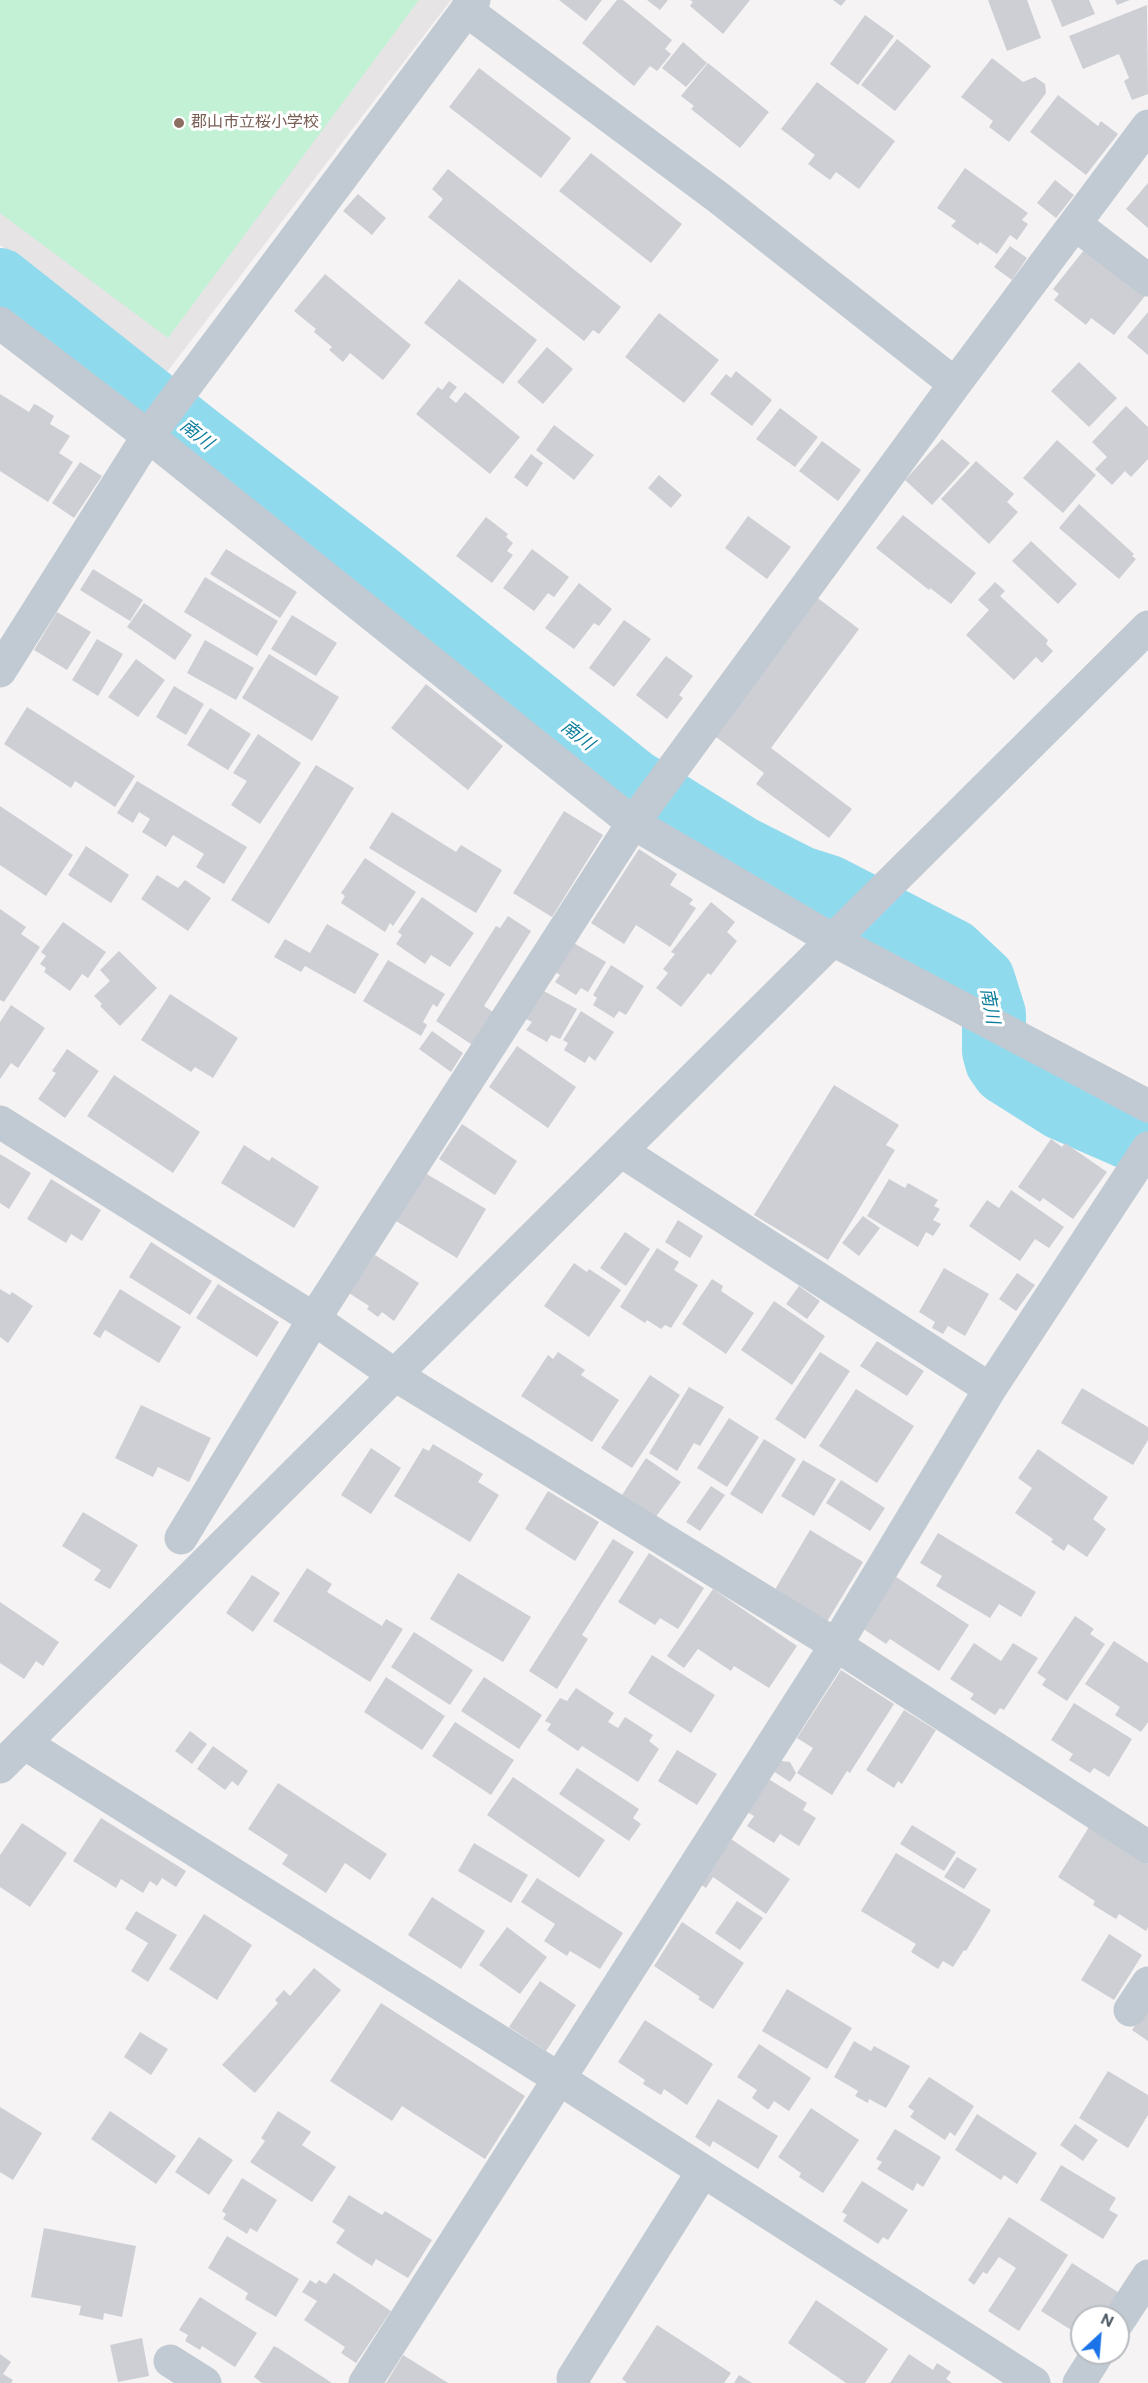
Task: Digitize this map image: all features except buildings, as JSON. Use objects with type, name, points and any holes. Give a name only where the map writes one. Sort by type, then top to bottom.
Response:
[{"type":"street","points":[[0,671],[148,436],[470,5],[955,384]]},
{"type":"street","points":[[181,1538],[314,1319],[633,823],[955,384],[1148,126]]},
{"type":"street","points":[[1075,224],[1148,280]]},
{"type":"street","points":[[0,323],[148,436],[633,823],[831,939],[1148,1106]]},
{"type":"street","points":[[0,1767],[621,1151],[831,939],[1148,627]]},
{"type":"street","points":[[0,1122],[314,1319],[395,1375],[836,1645],[1148,1847]]},
{"type":"street","points":[[365,2383],[836,1645],[990,1389],[1148,1148]]},
{"type":"street","points":[[621,1151],[990,1389]]},
{"type":"street","points":[[24,1743],[558,2078],[1034,2383]]},
{"type":"street","points":[[1130,2010],[1148,1983]]},
{"type":"street","points":[[574,2383],[573,2378],[703,2170]]},
{"type":"street","points":[[1129,2305],[1148,2276]]},
{"type":"street","points":[[170,2361],[205,2383]]},
{"type":"street","points":[[1079,2383],[1090,2365]]},
{"type":"shaded area","name":"郡山市立桜小学校","points":[[0,0],[451,0],[167,372],[0,245]]},
{"type":"green space","name":"郡山市立桜小学校","points":[[0,0],[419,0],[168,338],[0,213]]},
{"type":"waterway","name":"南川","points":[[0,280],[376,574],[634,781],[740,847],[801,878],[829,887],[953,951],[983,979],[994,1014],[994,1051],[997,1062],[1004,1072],[1061,1108],[1148,1146]]},
{"type":"place","name":"郡山市立桜小学校","points":[[179,123]]}]
